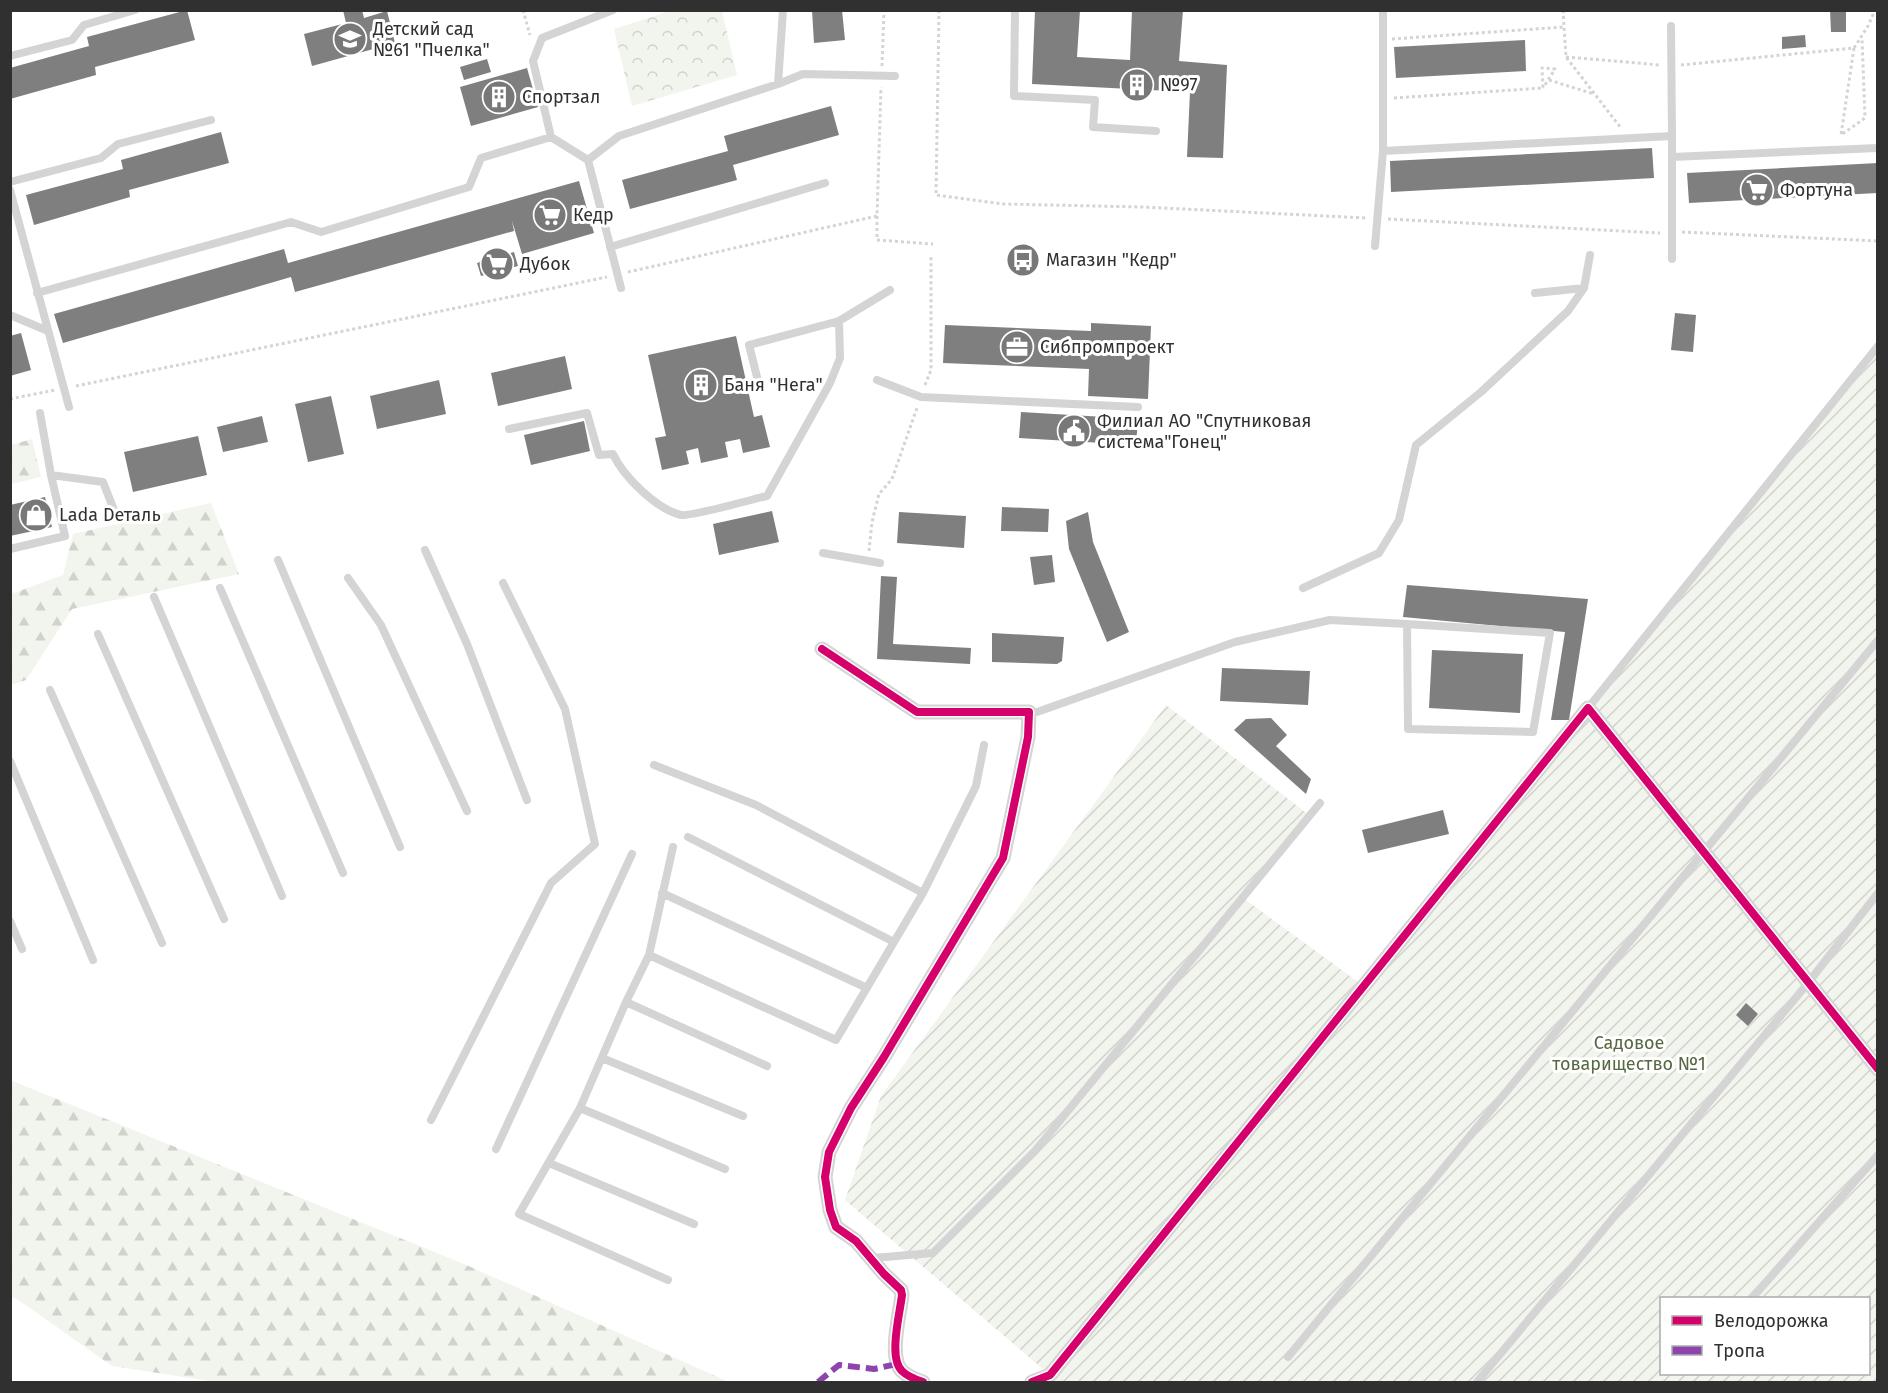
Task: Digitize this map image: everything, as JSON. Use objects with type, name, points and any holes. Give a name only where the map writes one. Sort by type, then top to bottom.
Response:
[{"type":"street","points":[[822,649],[916,712],[1029,712],[1028,737],[1003,858],[894,1041],[851,1108],[829,1152],[825,1177],[831,1218],[836,1227],[856,1241],[901,1290],[895,1351],[897,1364],[902,1371],[923,1383]]},
{"type":"street","points":[[1032,1383],[1050,1376],[1588,708],[1878,1069]]},
{"type":"lane","points":[[10,56],[72,40],[84,25],[135,10]]},
{"type":"lane","points":[[613,10],[542,38],[533,60],[551,137],[588,160],[621,288]]},
{"type":"lane","points":[[778,84],[783,10]]},
{"type":"lane","points":[[1015,10],[1014,96],[1095,100],[1093,127],[1156,131]]},
{"type":"lane","points":[[1375,246],[1383,151],[1383,10]]},
{"type":"lane","points":[[1671,26],[1672,259]]},
{"type":"lane","points":[[588,160],[619,136],[803,74],[895,76]]},
{"type":"lane","points":[[10,182],[101,158],[118,144],[211,120]]},
{"type":"lane","points":[[1383,151],[1672,136]]},
{"type":"lane","points":[[37,293],[291,222],[321,232],[469,188],[482,158],[551,137]]},
{"type":"lane","points":[[1672,157],[1878,148]]},
{"type":"lane","points":[[610,247],[825,183]]},
{"type":"lane","points":[[10,190],[69,407]]},
{"type":"lane","points":[[1303,588],[1379,553],[1398,520],[1416,445],[1481,392],[1568,311],[1584,288],[1590,255]]},
{"type":"lane","points":[[1535,293],[1584,288]]},
{"type":"lane","points":[[759,384],[749,345],[839,321],[890,290]]},
{"type":"lane","points":[[10,315],[48,331]]},
{"type":"lane","points":[[509,429],[587,413],[599,455],[613,454],[619,467],[636,484],[662,506],[682,516],[767,496],[830,383],[840,358],[839,321]]},
{"type":"lane","points":[[1588,708],[1878,346]]},
{"type":"lane","points":[[877,380],[921,397],[1138,407]]},
{"type":"lane","points":[[10,549],[65,536],[40,413]]},
{"type":"lane","points":[[51,475],[103,482],[114,510]]},
{"type":"lane","points":[[425,550],[467,644],[527,800]]},
{"type":"lane","points":[[823,553],[880,562]]},
{"type":"lane","points":[[278,560],[400,847]]},
{"type":"lane","points":[[348,578],[381,625],[467,811]]},
{"type":"lane","points":[[431,1120],[552,883],[595,844],[565,709],[503,583]]},
{"type":"lane","points":[[220,588],[343,873]]},
{"type":"lane","points":[[154,597],[282,896]]},
{"type":"lane","points":[[1029,712],[1037,712],[1235,642],[1330,620],[1407,624],[1550,633],[1533,732],[1408,729],[1407,624]]},
{"type":"lane","points":[[98,634],[224,920]]},
{"type":"lane","points":[[1288,1357],[1878,640]]},
{"type":"lane","points":[[50,690],[162,943]]},
{"type":"lane","points":[[649,955],[836,1040],[923,893],[976,786],[984,745]]},
{"type":"lane","points":[[10,761],[93,960]]},
{"type":"lane","points":[[654,765],[756,805],[923,893]]},
{"type":"lane","points":[[871,1258],[933,1253],[1035,1151],[1320,803]]},
{"type":"lane","points":[[688,837],[894,942]]},
{"type":"lane","points":[[668,1280],[519,1214],[580,1108],[649,955],[673,846]]},
{"type":"lane","points":[[496,1149],[632,854]]},
{"type":"lane","points":[[662,893],[867,988]]},
{"type":"lane","points":[[1477,1383],[1808,983],[1878,893]]},
{"type":"lane","points":[[10,921],[22,949]]},
{"type":"lane","points":[[626,1002],[767,1066]]},
{"type":"lane","points":[[602,1058],[743,1116]]},
{"type":"lane","points":[[580,1108],[725,1169]]},
{"type":"lane","points":[[1754,1297],[1878,1155]]},
{"type":"lane","points":[[549,1163],[694,1224]]},
{"type":"path","points":[[523,10],[526,21]]},
{"type":"path","points":[[939,10],[936,195],[1003,204],[1142,207],[1878,241]]},
{"type":"path","points":[[1563,10],[1566,57],[1629,138]]},
{"type":"path","points":[[1862,36],[1865,118],[1841,135],[1854,48],[1875,10]]},
{"type":"path","points":[[1383,39],[1564,27]]},
{"type":"path","points":[[1566,57],[1671,66],[1854,48]]},
{"type":"path","points":[[1542,68],[1556,69],[1548,80],[1543,88],[1542,68]]},
{"type":"path","points":[[1548,80],[1596,95]]},
{"type":"path","points":[[1383,99],[1543,88]]},
{"type":"path","points":[[877,216],[877,240],[933,244]]},
{"type":"path","points":[[880,562],[868,557],[872,522],[879,494],[892,479],[931,370],[932,255]]},
{"type":"path","points":[[10,399],[617,275]]},
{"type":"green space","points":[[670,11],[722,11],[737,75],[632,106],[614,29]]},
{"type":"green space","name":"Садовое товарищество №1","points":[[1877,346],[1877,1382],[1058,1382],[845,1200],[881,1096],[1166,705],[1309,815],[1243,898],[1365,987]]},
{"type":"green space","points":[[32,439],[41,477],[11,484],[11,445]]},
{"type":"green space","points":[[211,503],[239,574],[72,609],[26,680],[11,685],[11,594],[63,575],[73,534]]},
{"type":"green space","points":[[10,1080],[464,1264],[729,1382],[216,1382],[112,1366],[11,1297]]},
{"type":"building","points":[[187,10],[195,40],[95,67],[96,75],[10,99],[10,68],[89,46],[87,37]]},
{"type":"building","name":"Детский сад №61 \"Пчелка\"","points":[[343,10],[362,10],[364,18],[387,11],[395,43],[312,66],[304,34],[346,23]]},
{"type":"building","points":[[812,10],[842,10],[845,40],[814,43]]},
{"type":"building","name":"№97","points":[[1035,10],[1080,10],[1077,57],[1130,60],[1132,10],[1183,10],[1179,61],[1227,65],[1223,158],[1187,157],[1190,92],[1032,84]]},
{"type":"building","points":[[1830,10],[1846,10],[1846,32],[1831,32]]},
{"type":"building","points":[[1805,35],[1806,47],[1782,49],[1782,37]]},
{"type":"building","points":[[1525,40],[1526,71],[1396,78],[1394,47]]},
{"type":"building","points":[[487,59],[491,72],[464,80],[460,67]]},
{"type":"building","name":"Спортзал","points":[[527,68],[538,107],[471,126],[460,87]]},
{"type":"building","points":[[831,106],[839,135],[733,165],[737,180],[630,209],[622,180],[728,151],[724,136]]},
{"type":"building","points":[[221,132],[229,163],[129,190],[130,197],[34,225],[26,195],[123,169],[121,160]]},
{"type":"building","points":[[1652,148],[1654,178],[1391,192],[1390,161]]},
{"type":"building","points":[[1878,163],[1878,193],[1689,203],[1687,173]]},
{"type":"building","points":[[579,181],[594,233],[522,254],[512,221],[514,231],[295,292],[291,277],[63,343],[54,314],[284,249],[288,263]]},
{"type":"building","name":"Дубок","points":[[514,252],[518,266],[481,276],[477,263]]},
{"type":"building","points":[[1675,313],[1696,315],[1693,352],[1671,350]]},
{"type":"building","points":[[1091,323],[1151,326],[1148,399],[1088,396],[1089,369],[943,363],[945,325],[1091,331]]},
{"type":"building","points":[[21,333],[31,370],[10,376],[10,336]]},
{"type":"building","name":"Баня \"Нега\"","points":[[736,336],[754,417],[762,415],[770,447],[743,453],[740,439],[725,442],[728,457],[701,463],[698,448],[686,451],[689,464],[662,470],[655,438],[666,436],[648,355]]},
{"type":"building","points":[[565,356],[572,389],[498,406],[491,373]]},
{"type":"building","points":[[439,380],[446,414],[377,429],[370,396]]},
{"type":"building","points":[[331,396],[344,454],[308,462],[295,404]]},
{"type":"building","points":[[1021,412],[1138,419],[1136,445],[1019,438]]},
{"type":"building","points":[[262,416],[268,442],[223,452],[217,427]]},
{"type":"building","points":[[584,421],[590,451],[531,465],[524,435]]},
{"type":"building","points":[[198,436],[207,475],[133,492],[124,452]]},
{"type":"building","points":[[45,497],[52,527],[10,536],[10,505]]},
{"type":"building","points":[[1002,507],[1049,509],[1048,532],[1001,531]]},
{"type":"building","points":[[772,511],[779,542],[719,555],[713,524]]},
{"type":"building","points":[[899,512],[966,516],[964,548],[897,543]]},
{"type":"building","points":[[1088,512],[1093,542],[1129,632],[1107,642],[1069,549],[1066,521]]},
{"type":"building","points":[[1052,555],[1055,582],[1034,585],[1030,557]]},
{"type":"building","points":[[881,576],[897,577],[893,644],[971,648],[970,664],[877,659]]},
{"type":"building","points":[[1407,585],[1588,599],[1569,720],[1551,720],[1565,632],[1403,617]]},
{"type":"building","points":[[992,633],[1064,637],[1062,661],[1057,664],[992,662]]},
{"type":"building","points":[[1432,650],[1523,654],[1520,713],[1429,708]]},
{"type":"building","points":[[1222,668],[1310,671],[1308,705],[1220,701]]},
{"type":"building","points":[[1271,718],[1287,735],[1276,746],[1311,779],[1306,794],[1234,730],[1246,719]]},
{"type":"building","points":[[1443,810],[1449,834],[1368,853],[1362,830]]},
{"type":"building","points":[[1746,1003],[1758,1014],[1748,1026],[1736,1015]]},
{"type":"marked path","points":[[818,1382],[839,1365],[874,1369],[897,1364]]},
{"type":"cycle path","points":[[822,649],[917,712],[1029,712],[1028,737],[1003,858],[851,1108],[829,1152],[825,1177],[830,1210],[836,1227],[856,1241],[901,1290],[895,1346],[898,1365],[909,1376],[923,1382]]},
{"type":"cycle path","points":[[1032,1382],[1050,1375],[1588,708],[1878,1069]]},
{"type":"place","name":"Детский сад №61 \"Пчелка\"","points":[[350,39]]},
{"type":"place","name":"№97","points":[[1137,85]]},
{"type":"place","name":"Спортзал","points":[[499,97]]},
{"type":"place","name":"Фортуна","points":[[1757,190]]},
{"type":"place","name":"Кедр","points":[[550,215]]},
{"type":"place","name":"Магазин \"Кедр\"","points":[[1023,260]]},
{"type":"place","name":"Дубок","points":[[497,264]]},
{"type":"place","name":"Сибпромпроект","points":[[1017,347]]},
{"type":"place","name":"Баня \"Нега\"","points":[[701,385]]},
{"type":"place","name":"Филиал АО \"Спутниковая система\"Гонец\"","points":[[1074,431]]},
{"type":"place","name":"Lada Dеталь","points":[[36,515]]}]
